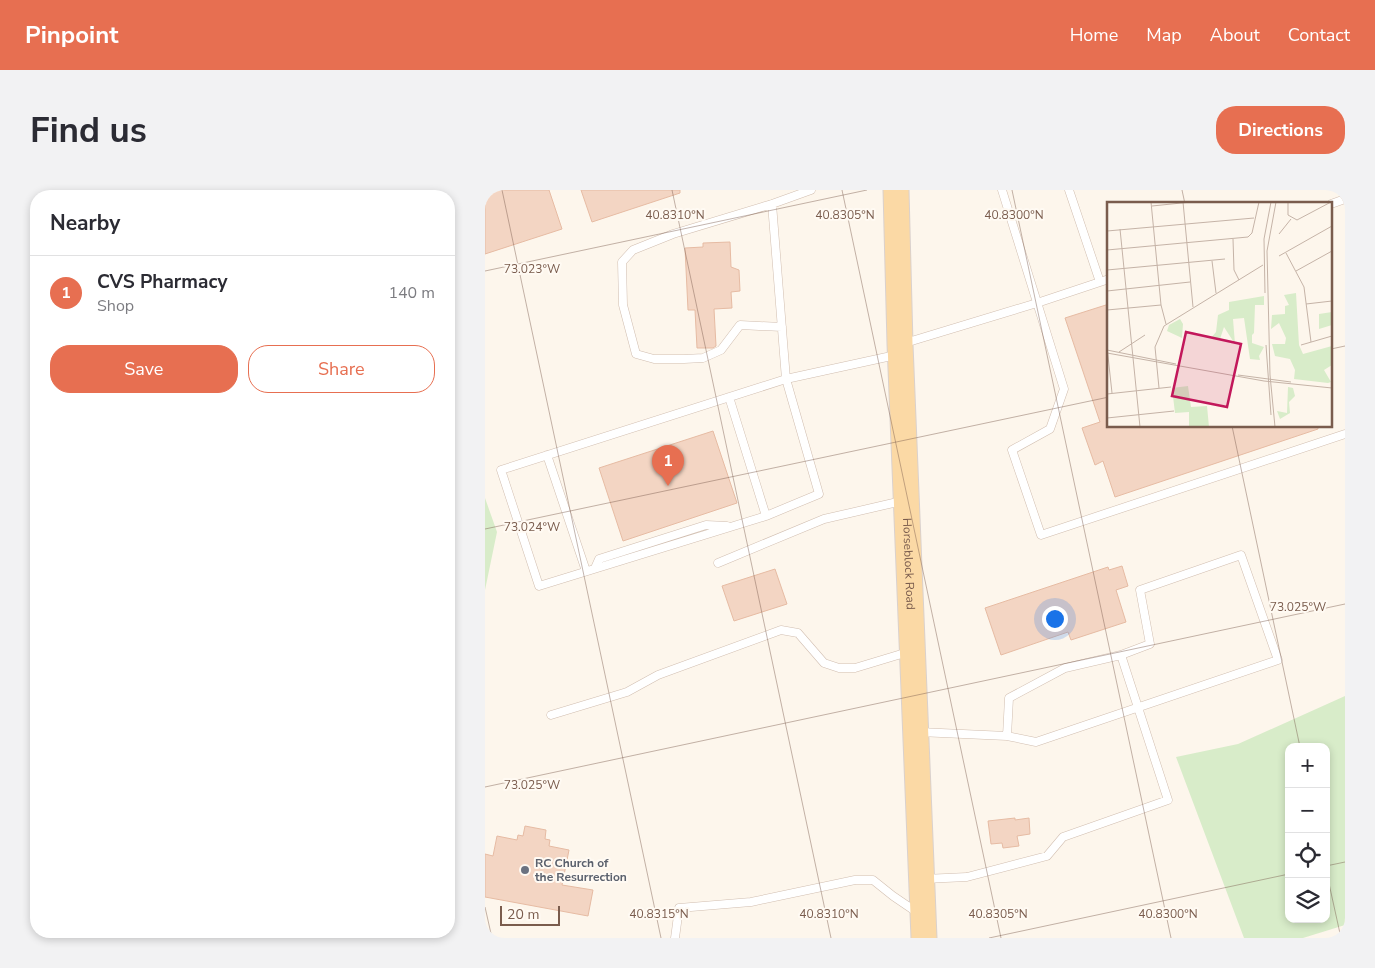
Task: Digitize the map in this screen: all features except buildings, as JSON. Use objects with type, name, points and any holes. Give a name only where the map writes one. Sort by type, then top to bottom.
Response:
[{"type":"main road","name":"Horseblock Road","points":[[896,190],[924,927]]},
{"type":"lane","points":[[782,327],[739,325],[721,350],[703,358],[654,359],[636,354],[623,305],[622,262],[633,250],[673,234],[811,190]]},
{"type":"lane","points":[[1003,190],[1064,389],[1050,429],[1012,450],[1041,535],[1345,434]]},
{"type":"lane","points":[[1069,190],[1100,282]]},
{"type":"lane","points":[[1333,203],[1345,199]]},
{"type":"lane","points":[[772,204],[786,379],[819,494],[766,516],[539,586],[501,470],[786,379],[901,349],[1107,280]]},
{"type":"lane","points":[[729,397],[766,516]]},
{"type":"lane","points":[[547,455],[586,571]]},
{"type":"lane","points":[[719,562],[824,519],[907,500]]},
{"type":"lane","points":[[916,732],[1007,736],[1036,742],[1278,660],[1241,555],[1140,590],[1150,644],[1121,655],[1065,668],[1009,698],[1007,736]]},
{"type":"lane","points":[[551,715],[627,692],[658,675],[781,630],[798,633],[824,663],[839,668],[855,668],[913,650]]},
{"type":"lane","points":[[922,879],[967,877],[1047,856],[1063,837],[1168,800],[1121,655]]},
{"type":"lane","points":[[675,938],[679,908],[751,902],[855,880],[873,880],[893,896],[924,927]]},
{"type":"green space","points":[[485,498],[497,532],[485,590]]},
{"type":"green space","points":[[1345,696],[1345,925],[1303,938],[1244,938],[1176,757],[1238,744]]},
{"type":"place","name":"CVS Pharmacy","points":[[668,486]]},
{"type":"place","name":"RC Church of the Resurrection","points":[[525,870]]}]
